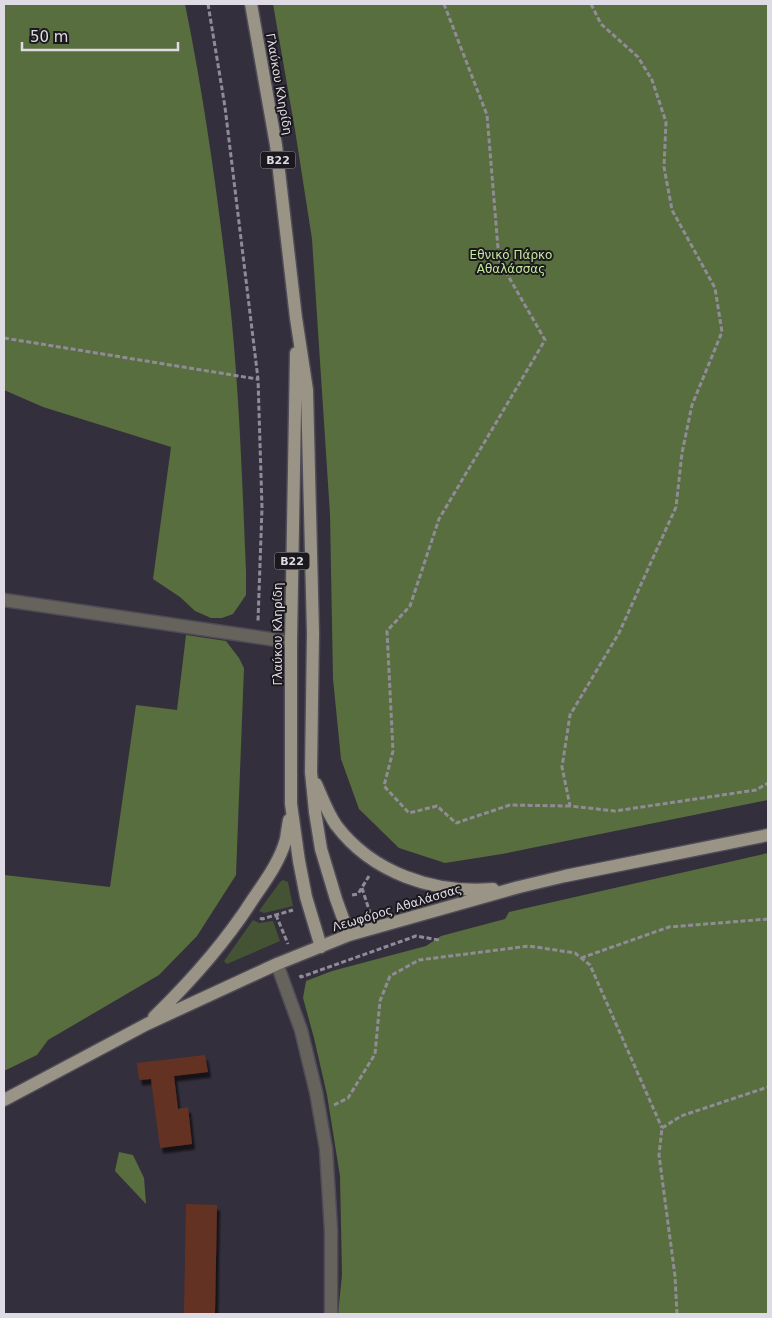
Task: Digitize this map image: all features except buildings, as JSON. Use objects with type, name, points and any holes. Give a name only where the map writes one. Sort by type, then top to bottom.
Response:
[{"type":"main road","name":"Γλαύκου Κληρίδη","points":[[251,4],[276,145],[296,318],[307,390],[313,634],[311,772],[321,850],[349,935]]},
{"type":"main road","name":"Γλαύκου Κληρίδη","points":[[296,318],[291,642],[291,804],[306,897],[321,947]]},
{"type":"main road","points":[[311,772],[327,809],[336,824],[354,844],[377,863],[418,881],[435,886],[483,890],[519,886]]},
{"type":"main road","points":[[147,1024],[184,987],[213,954],[237,924],[269,876],[286,838],[291,804]]},
{"type":"main road","name":"Λεωφόρος Αθαλάσσας","points":[[4,1100],[147,1024],[277,964],[349,935],[519,886],[768,835]]},
{"type":"street","points":[[4,600],[291,642]]},
{"type":"street","points":[[277,964],[302,1030],[326,1149],[331,1230],[331,1314]]},
{"type":"path","points":[[208,4],[225,107],[258,379],[262,508],[258,637]]},
{"type":"path","points":[[444,4],[487,115],[499,260],[545,340],[439,518],[410,606],[387,631],[393,751],[384,786],[409,813],[437,806],[456,822],[510,805],[570,806],[616,811],[756,790],[768,783]]},
{"type":"path","points":[[570,806],[562,767],[570,715],[619,633],[676,507],[682,453],[692,405],[722,332],[714,288],[672,210],[664,167],[666,122],[652,80],[638,57],[601,24],[591,4]]},
{"type":"path","points":[[4,338],[258,379]]},
{"type":"path","points":[[580,958],[669,927],[768,919]]},
{"type":"path","points":[[301,977],[416,936],[439,940]]},
{"type":"path","points":[[319,1112],[348,1098],[375,1054],[380,1001],[390,976],[418,960],[529,946],[575,953],[590,965],[662,1128],[659,1156],[675,1276],[677,1314]]},
{"type":"path","points":[[662,1128],[681,1116],[768,1087]]},
{"type":"green space","points":[[4,4],[185,4],[215,179],[235,357],[246,595],[233,614],[222,618],[211,618],[195,611],[180,597],[153,579],[171,447],[43,407],[4,390]]},
{"type":"green space","name":"Εθνικό Πάρκο Αθαλάσσας","points":[[273,4],[768,4],[768,800],[502,854],[445,863],[399,848],[359,809],[341,759],[333,679],[330,514],[312,239]]},
{"type":"green space","points":[[186,635],[226,641],[244,668],[236,875],[197,936],[159,975],[48,1040],[37,1055],[4,1071],[4,875],[110,887],[136,705],[177,710]]},
{"type":"green space","points":[[768,853],[768,1314],[338,1314],[342,1275],[340,1176],[327,1095],[303,998],[306,981],[332,971],[426,946],[441,936],[505,919],[509,912]]},
{"type":"green space","points":[[283,880],[288,882],[293,906],[264,913],[259,911],[280,882]]},
{"type":"green space","points":[[253,920],[259,923],[273,921],[280,941],[227,964],[224,961]]},
{"type":"green space","points":[[119,1152],[133,1155],[144,1178],[146,1204],[115,1171]]}]
